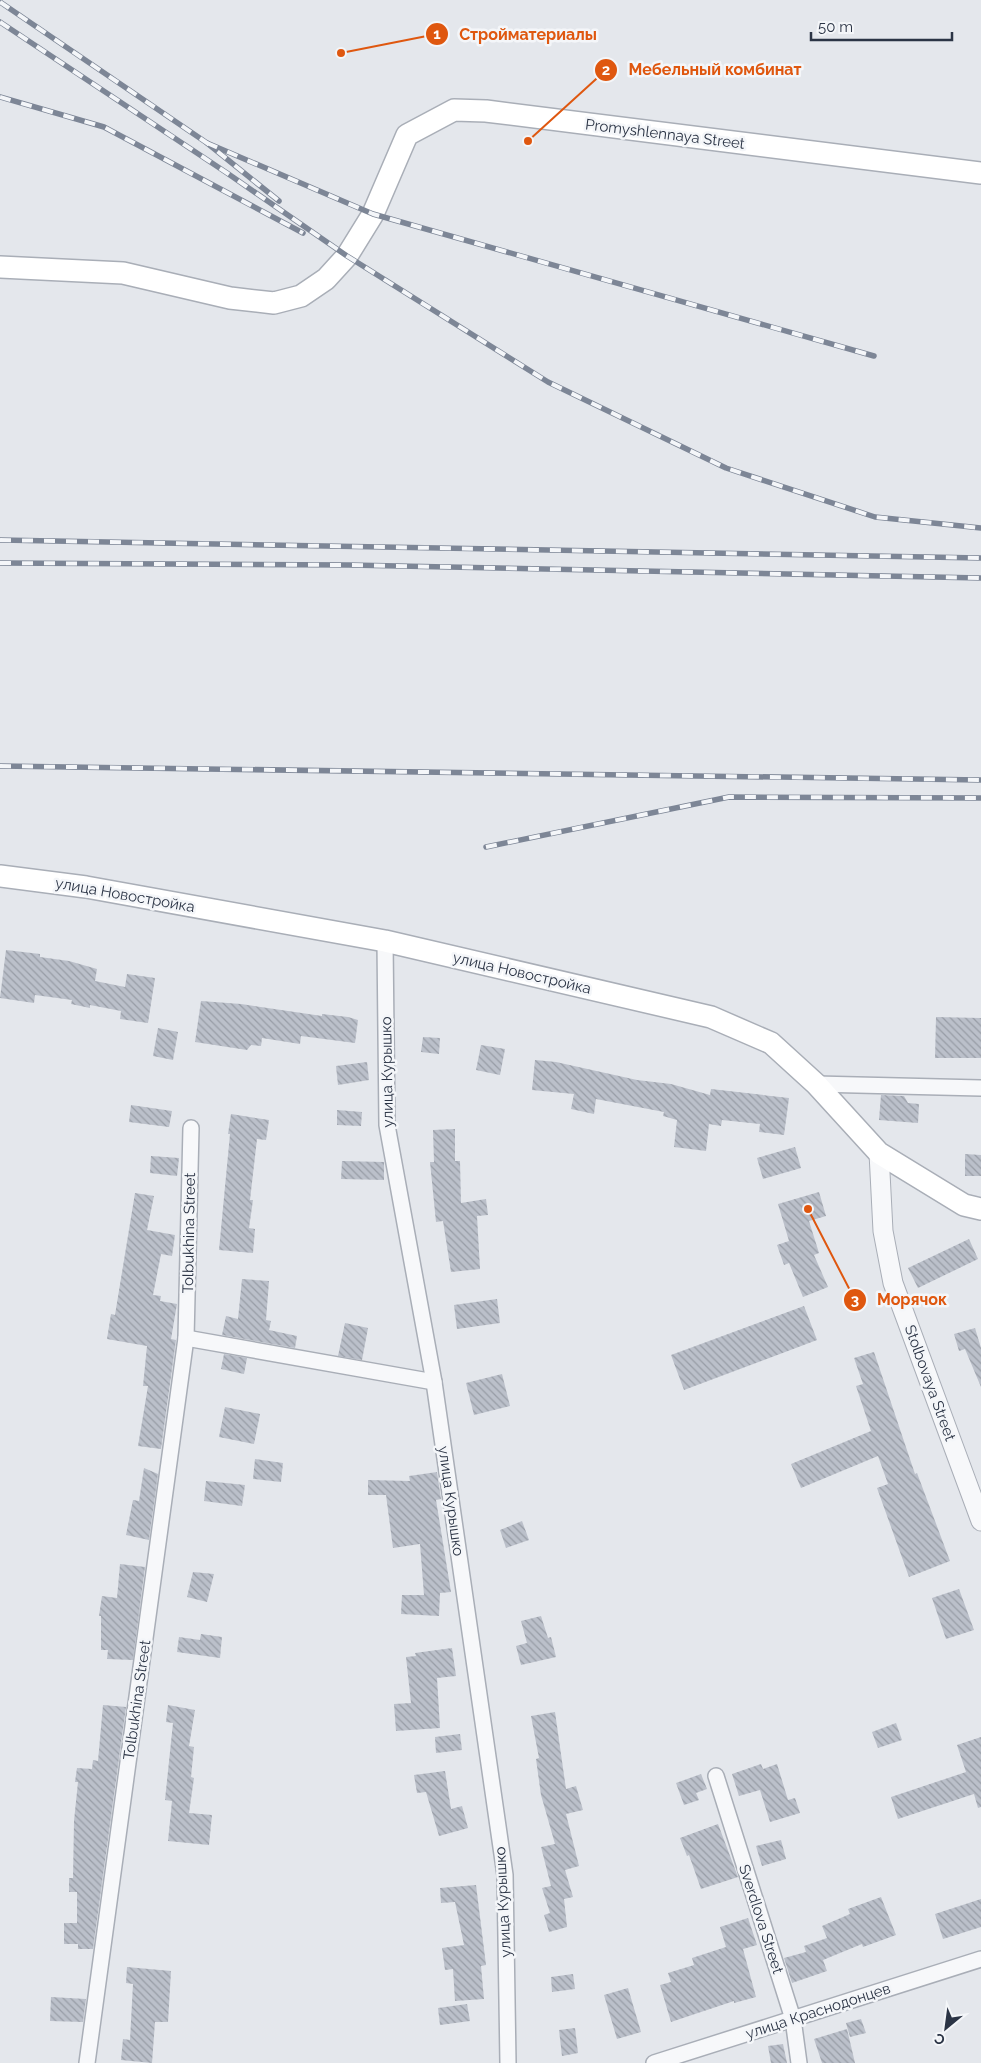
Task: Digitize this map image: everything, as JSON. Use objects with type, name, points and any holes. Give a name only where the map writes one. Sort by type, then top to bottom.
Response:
[{"type":"main road","name":"Promyshlennaya Street","points":[[0,267],[123,273],[230,298],[274,303],[301,296],[326,279],[347,256],[374,214],[407,135],[454,110],[486,111],[981,173]]},
{"type":"main road","name":"улица Новостройка","points":[[0,876],[95,889],[385,941],[711,1017],[771,1044],[816,1084],[879,1153],[964,1205],[981,1209]]},
{"type":"street","name":"улица Курышко","points":[[385,941],[387,1125],[434,1382],[505,1875],[508,2063]]},
{"type":"street","points":[[816,1084],[981,1088]]},
{"type":"street","name":"Tolbukhina Street","points":[[87,2063],[186,1338],[191,1128]]},
{"type":"street","name":"Stolbovaya Street","points":[[879,1153],[883,1231],[893,1283],[981,1521]]},
{"type":"street","points":[[186,1338],[434,1382]]},
{"type":"street","name":"Sverdlova Street","points":[[716,1776],[793,2019],[799,2063]]},
{"type":"street","name":"улица Краснодонцев","points":[[654,2063],[981,1959]]},
{"type":"building","points":[[6,950],[40,954],[40,957],[69,961],[97,969],[95,981],[125,987],[127,974],[155,978],[148,1023],[120,1019],[121,1011],[90,1005],[90,1008],[71,1004],[72,1000],[35,995],[34,1003],[0,998]]},
{"type":"building","points":[[201,1001],[241,1004],[322,1016],[322,1014],[348,1017],[358,1020],[355,1043],[301,1036],[300,1044],[262,1038],[261,1046],[251,1045],[247,1050],[195,1042]]},
{"type":"building","points":[[936,1017],[981,1018],[981,1058],[935,1058]]},
{"type":"building","points":[[158,1028],[178,1032],[173,1060],[153,1056]]},
{"type":"building","points":[[423,1037],[440,1038],[439,1054],[421,1052]]},
{"type":"building","points":[[481,1045],[505,1049],[500,1075],[476,1070]]},
{"type":"building","points":[[535,1060],[556,1062],[637,1080],[671,1084],[710,1095],[711,1089],[789,1098],[784,1135],[759,1132],[760,1124],[722,1120],[721,1126],[709,1124],[706,1151],[674,1147],[677,1120],[663,1116],[664,1112],[596,1099],[594,1114],[571,1109],[574,1094],[532,1090]]},
{"type":"building","points":[[367,1062],[369,1080],[338,1085],[336,1066]]},
{"type":"building","points":[[881,1095],[904,1096],[908,1103],[919,1104],[918,1123],[879,1120]]},
{"type":"building","points":[[131,1105],[172,1111],[169,1127],[129,1122]]},
{"type":"building","points":[[337,1110],[362,1112],[361,1126],[337,1125]]},
{"type":"building","points":[[231,1114],[269,1120],[266,1140],[257,1139],[250,1200],[253,1200],[249,1228],[255,1229],[253,1253],[219,1250]]},
{"type":"building","points":[[455,1129],[455,1161],[460,1161],[461,1203],[486,1199],[488,1215],[477,1216],[480,1269],[451,1272],[443,1221],[436,1222],[430,1162],[434,1162],[433,1130]]},
{"type":"building","points":[[795,1147],[801,1168],[763,1179],[757,1158]]},
{"type":"building","points":[[965,1154],[981,1155],[981,1176],[965,1176]]},
{"type":"building","points":[[151,1156],[179,1158],[177,1176],[150,1173]]},
{"type":"building","points":[[342,1161],[384,1162],[384,1180],[341,1179]]},
{"type":"building","points":[[819,1192],[826,1216],[809,1221],[819,1253],[814,1255],[828,1287],[803,1297],[789,1263],[784,1265],[777,1245],[789,1241],[778,1204]]},
{"type":"building","points":[[135,1193],[154,1196],[147,1230],[175,1235],[172,1256],[161,1254],[153,1295],[161,1296],[160,1301],[177,1304],[171,1339],[176,1340],[161,1449],[138,1446],[148,1386],[143,1386],[147,1346],[107,1339],[111,1314],[115,1315]]},
{"type":"building","points":[[969,1239],[978,1259],[918,1288],[908,1268]]},
{"type":"building","points":[[242,1279],[269,1281],[266,1320],[271,1321],[269,1330],[297,1336],[295,1348],[222,1335],[226,1316],[238,1319]]},
{"type":"building","points":[[497,1299],[500,1323],[457,1329],[454,1305]]},
{"type":"building","points":[[804,1306],[817,1340],[684,1390],[671,1355]]},
{"type":"building","points":[[345,1323],[368,1328],[362,1360],[338,1356]]},
{"type":"building","points":[[975,1328],[981,1348],[981,1387],[965,1349],[959,1351],[954,1334]]},
{"type":"building","points":[[874,1352],[915,1474],[917,1473],[950,1561],[909,1577],[877,1488],[888,1484],[878,1456],[801,1488],[791,1464],[871,1431],[856,1386],[863,1384],[854,1358]]},
{"type":"building","points":[[224,1354],[247,1358],[244,1374],[221,1369]]},
{"type":"building","points":[[502,1374],[510,1406],[474,1415],[466,1383]]},
{"type":"building","points":[[225,1407],[260,1414],[254,1444],[219,1437]]},
{"type":"building","points":[[255,1459],[283,1463],[281,1482],[253,1479]]},
{"type":"building","points":[[144,1468],[158,1474],[149,1540],[126,1535],[133,1500],[139,1501]]},
{"type":"building","points":[[437,1472],[441,1499],[436,1500],[451,1592],[440,1593],[439,1616],[401,1614],[402,1595],[424,1595],[420,1544],[393,1548],[386,1495],[368,1495],[368,1480],[410,1481],[409,1476]]},
{"type":"building","points":[[206,1481],[245,1485],[242,1506],[204,1501]]},
{"type":"building","points":[[522,1521],[529,1540],[506,1548],[500,1530]]},
{"type":"building","points":[[120,1564],[145,1567],[133,1660],[107,1659],[108,1650],[101,1650],[101,1616],[99,1616],[102,1596],[117,1598]]},
{"type":"building","points":[[193,1572],[214,1574],[207,1602],[187,1597]]},
{"type":"building","points":[[959,1589],[974,1630],[946,1639],[932,1598]]},
{"type":"building","points":[[541,1616],[548,1638],[551,1637],[556,1657],[521,1665],[516,1646],[527,1643],[521,1621]]},
{"type":"building","points":[[201,1634],[222,1637],[220,1658],[177,1652],[179,1637],[200,1640]]},
{"type":"building","points":[[452,1648],[456,1676],[437,1678],[440,1728],[396,1731],[394,1704],[411,1703],[406,1657],[416,1656],[415,1653]]},
{"type":"building","points":[[103,1705],[126,1707],[93,1949],[78,1949],[78,1944],[64,1944],[64,1923],[77,1923],[77,1892],[69,1892],[69,1878],[73,1878],[74,1821],[78,1782],[75,1782],[77,1768],[92,1769],[93,1760],[98,1761]]},
{"type":"building","points":[[168,1705],[195,1710],[189,1746],[194,1747],[191,1777],[194,1778],[189,1813],[212,1815],[209,1845],[168,1841],[172,1801],[165,1800],[173,1723],[166,1722]]},
{"type":"building","points":[[555,1712],[566,1789],[576,1786],[583,1810],[566,1814],[579,1866],[565,1870],[573,1897],[564,1899],[567,1927],[549,1932],[544,1915],[550,1913],[542,1888],[551,1886],[541,1847],[555,1844],[541,1795],[536,1759],[539,1758],[531,1716]]},
{"type":"building","points":[[896,1723],[902,1740],[878,1748],[872,1732]]},
{"type":"building","points":[[460,1734],[462,1750],[436,1753],[435,1737]]},
{"type":"building","points":[[981,1737],[981,1807],[978,1808],[974,1794],[898,1819],[891,1797],[966,1772],[957,1745]]},
{"type":"building","points":[[761,1764],[763,1769],[777,1764],[788,1800],[795,1798],[800,1813],[770,1822],[760,1790],[739,1796],[732,1774]]},
{"type":"building","points":[[445,1771],[451,1809],[462,1806],[468,1828],[439,1836],[426,1792],[417,1793],[414,1775]]},
{"type":"building","points":[[701,1774],[707,1789],[696,1793],[699,1800],[684,1805],[676,1783]]},
{"type":"building","points":[[718,1824],[738,1877],[701,1889],[689,1855],[687,1856],[680,1838]]},
{"type":"building","points":[[781,1840],[786,1859],[762,1866],[756,1846]]},
{"type":"building","points":[[476,1885],[486,1965],[481,1966],[484,1999],[455,2001],[453,1969],[445,1970],[442,1948],[464,1945],[455,1902],[441,1903],[440,1888]]},
{"type":"building","points":[[881,1897],[896,1935],[863,1947],[862,1944],[823,1960],[827,1971],[792,1983],[784,1958],[806,1952],[804,1946],[827,1938],[822,1926],[850,1914],[848,1909]]},
{"type":"building","points":[[981,1899],[981,1927],[943,1939],[935,1914]]},
{"type":"building","points":[[748,1918],[757,1945],[743,1949],[756,1997],[734,2003],[734,2001],[671,2022],[660,1985],[671,1982],[668,1973],[694,1965],[692,1958],[726,1947],[720,1927]]},
{"type":"building","points":[[127,1967],[171,1971],[168,2022],[155,2022],[152,2063],[121,2060],[123,2039],[130,2040],[133,1984],[126,1983]]},
{"type":"building","points":[[573,1974],[575,1989],[552,1992],[551,1977]]},
{"type":"building","points":[[628,1988],[641,2032],[617,2039],[604,1995]]},
{"type":"building","points":[[51,1997],[86,1999],[83,2022],[50,2021]]},
{"type":"building","points":[[467,2004],[470,2021],[440,2025],[438,2008]]},
{"type":"building","points":[[861,2019],[866,2033],[850,2037],[846,2023]]},
{"type":"building","points":[[575,2028],[578,2053],[562,2056],[559,2030]]},
{"type":"building","points":[[847,2029],[855,2063],[822,2063],[814,2039]]},
{"type":"building","points":[[783,2044],[787,2063],[771,2063],[768,2046]]},
{"type":"railway","points":[[0,2],[207,143],[279,201]]},
{"type":"railway","points":[[0,22],[227,173],[347,256],[548,382],[726,468],[875,517],[981,528]]},
{"type":"railway","points":[[0,97],[104,127],[303,233]]},
{"type":"railway","points":[[207,143],[373,214],[874,356]]},
{"type":"railway","points":[[0,540],[981,558]]},
{"type":"railway","points":[[0,563],[349,565],[981,578]]},
{"type":"railway","points":[[0,766],[981,780]]},
{"type":"railway","points":[[486,847],[729,797],[981,798]]},
{"type":"place","name":"Стройматериалы","points":[[341,53]]},
{"type":"place","name":"Мебельный комбинат","points":[[528,141]]},
{"type":"place","name":"Морячок","points":[[808,1209]]}]
